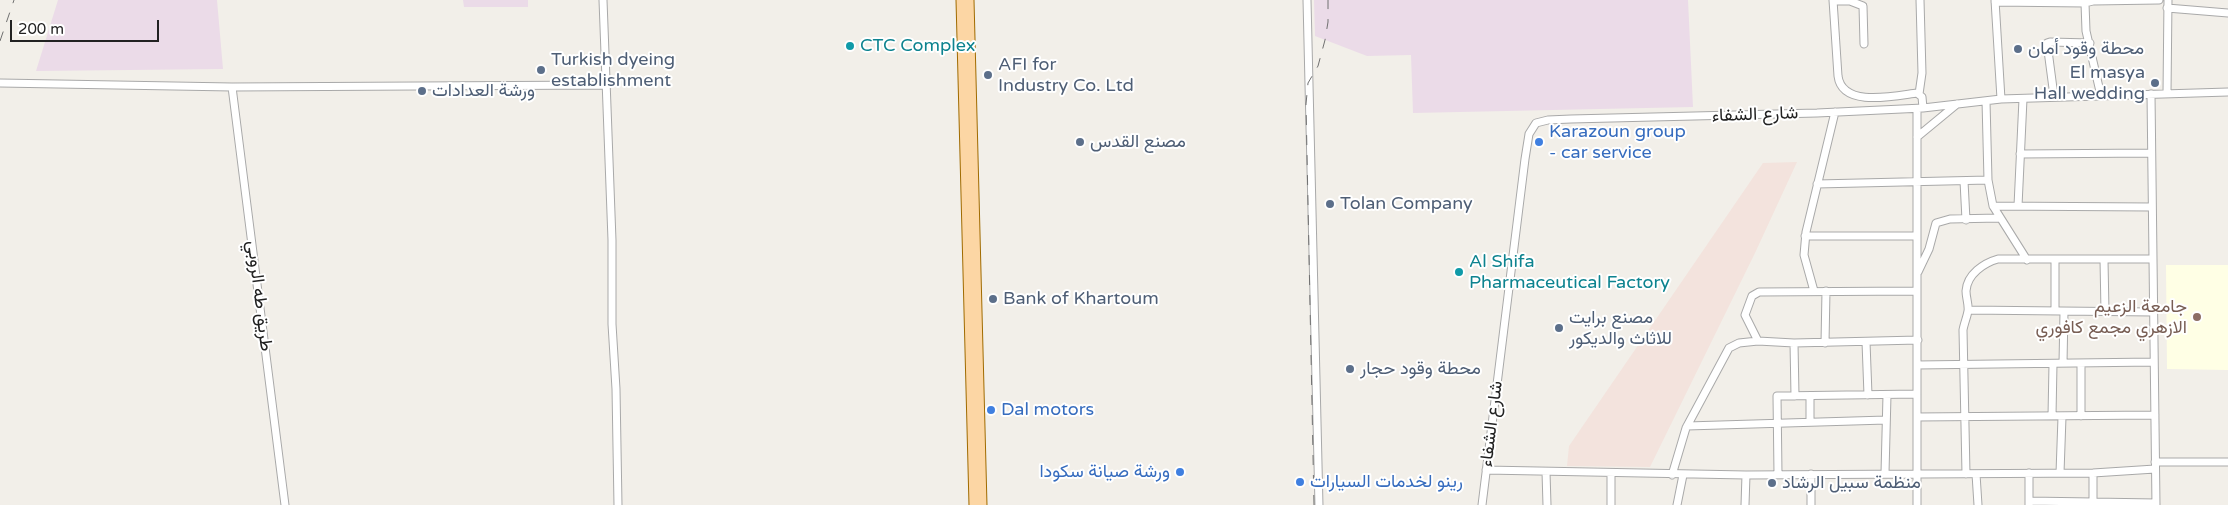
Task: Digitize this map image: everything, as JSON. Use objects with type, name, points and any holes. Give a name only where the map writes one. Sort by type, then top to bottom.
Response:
[{"type":"main road","points":[[961,0],[974,505]]},
{"type":"main road","points":[[969,0],[982,505]]},
{"type":"street","points":[[603,0],[604,85],[612,240],[612,324],[616,389],[618,505]]},
{"type":"street","points":[[1307,0],[1319,505]]},
{"type":"street","points":[[1864,44],[1863,6],[1850,0],[1833,0],[1838,76],[1842,88],[1850,94],[1865,98],[1919,94]]},
{"type":"street","points":[[1917,505],[1917,137],[1922,97],[1919,94],[1922,73],[1920,0]]},
{"type":"street","points":[[2001,99],[1995,1],[2084,3],[2093,1],[2159,0]]},
{"type":"street","points":[[2084,3],[2086,31],[2101,96]]},
{"type":"street","points":[[2167,93],[2168,4],[2228,13]]},
{"type":"street","points":[[2054,96],[2047,44],[2050,42],[2090,44]]},
{"type":"street","points":[[0,83],[232,86],[604,85]]},
{"type":"street","name":"طريق طه الروبي","points":[[232,86],[285,505]]},
{"type":"street","name":"شارع الشفاء","points":[[1482,505],[1525,159],[1529,134],[1536,123],[1548,120],[1571,119],[1920,108],[2001,99],[2054,96],[2228,92]]},
{"type":"street","points":[[2029,473],[2029,503],[2156,504],[2150,94]]},
{"type":"street","points":[[2018,206],[2023,99]]},
{"type":"street","points":[[1986,101],[1988,180],[1993,206],[2026,260]]},
{"type":"street","points":[[1917,137],[1957,104]]},
{"type":"street","points":[[1814,291],[1804,255],[1805,236],[1836,112]]},
{"type":"street","points":[[2020,154],[2151,153]]},
{"type":"street","points":[[1817,184],[1988,180]]},
{"type":"street","points":[[1964,181],[1966,220]]},
{"type":"street","points":[[1993,206],[2152,207]]},
{"type":"street","points":[[1917,274],[1930,249],[1936,223],[1943,220],[1999,218]]},
{"type":"street","points":[[1805,236],[1917,236]]},
{"type":"street","points":[[1966,474],[1963,330],[1969,310],[1966,289],[1979,268],[1987,262],[1998,259],[2153,259]]},
{"type":"street","points":[[2055,260],[2055,311]]},
{"type":"street","points":[[2104,260],[2105,312]]},
{"type":"street","points":[[1826,291],[1826,342]]},
{"type":"street","points":[[1758,341],[1745,317],[1747,308],[1755,293],[1917,291]]},
{"type":"street","points":[[1969,310],[2153,312]]},
{"type":"street","points":[[2063,364],[2064,312]]},
{"type":"street","points":[[1672,475],[1687,426],[1729,348],[1739,343],[1758,341],[1794,343],[1918,340]]},
{"type":"street","points":[[1866,342],[1868,395]]},
{"type":"street","points":[[1794,343],[1795,396]]},
{"type":"street","points":[[1917,364],[2154,362]]},
{"type":"street","points":[[2081,416],[2082,363]]},
{"type":"street","points":[[2052,416],[2053,364]]},
{"type":"street","points":[[1778,474],[1776,396],[1917,394]]},
{"type":"street","points":[[1885,474],[1886,395]]},
{"type":"street","points":[[1810,396],[1810,422]]},
{"type":"street","points":[[1917,417],[2154,415]]},
{"type":"street","points":[[2060,473],[2062,417]]},
{"type":"street","points":[[1687,426],[1886,420]]},
{"type":"street","points":[[1486,470],[1672,475],[2093,473],[2155,466],[2228,462]]},
{"type":"street","points":[[1546,472],[1547,505]]},
{"type":"street","points":[[2093,473],[2093,504]]},
{"type":"street","points":[[1611,474],[1611,505]]},
{"type":"street","points":[[1811,474],[1811,505]]},
{"type":"street","points":[[1976,474],[1978,505]]},
{"type":"street","points":[[1677,505],[1683,475]]},
{"type":"street","points":[[1746,475],[1746,505]]},
{"type":"shaded area","points":[[58,0],[217,0],[223,69],[36,71]]},
{"type":"shaded area","points":[[463,0],[528,0],[528,7],[464,7]]},
{"type":"shaded area","points":[[1314,0],[1688,0],[1693,107],[1413,113],[1411,55],[1367,56],[1315,36]]},
{"type":"shaded area","points":[[1797,162],[1755,253],[1650,467],[1567,466],[1569,446],[1763,163]]},
{"type":"shaded area","name":"جامعة الزعيم الازهري مجمع كافوري","points":[[2166,265],[2228,265],[2228,370],[2167,369]]},
{"type":"railway","points":[[0,41],[14,0]]},
{"type":"railway","points":[[1314,505],[1306,104],[1308,83],[1318,66],[1325,40],[1328,22],[1328,0]]},
{"type":"place","name":"CTC Complex","points":[[850,46]]},
{"type":"place","name":"محطة وقود أمان","points":[[2018,49]]},
{"type":"place","name":"Turkish dyeing establishment","points":[[541,70]]},
{"type":"place","name":"AFI for Industry Co. Ltd","points":[[988,75]]},
{"type":"place","name":"El masya Hall wedding","points":[[2155,83]]},
{"type":"place","name":"ورشة العدادات","points":[[422,91]]},
{"type":"place","name":"مصنع القدس","points":[[1080,142]]},
{"type":"place","name":"Karazoun group - car service","points":[[1539,142]]},
{"type":"place","name":"Tolan Company","points":[[1330,204]]},
{"type":"place","name":"Al Shifa Pharmaceutical Factory","points":[[1459,272]]},
{"type":"place","name":"Bank of Khartoum","points":[[993,299]]},
{"type":"place","name":"جامعة الزعيم الازهري مجمع كافوري","points":[[2197,317]]},
{"type":"place","name":"مصنع برايت للاثاث والديكور","points":[[1559,328]]},
{"type":"place","name":"محطة وقود حجار","points":[[1350,369]]},
{"type":"place","name":"Dal motors","points":[[991,410]]},
{"type":"place","name":"ورشة صيانة سكودا","points":[[1180,472]]},
{"type":"place","name":"رينو لخدمات السيارات","points":[[1300,482]]},
{"type":"place","name":"منظمة سبيل الرشاد","points":[[1772,483]]}]
